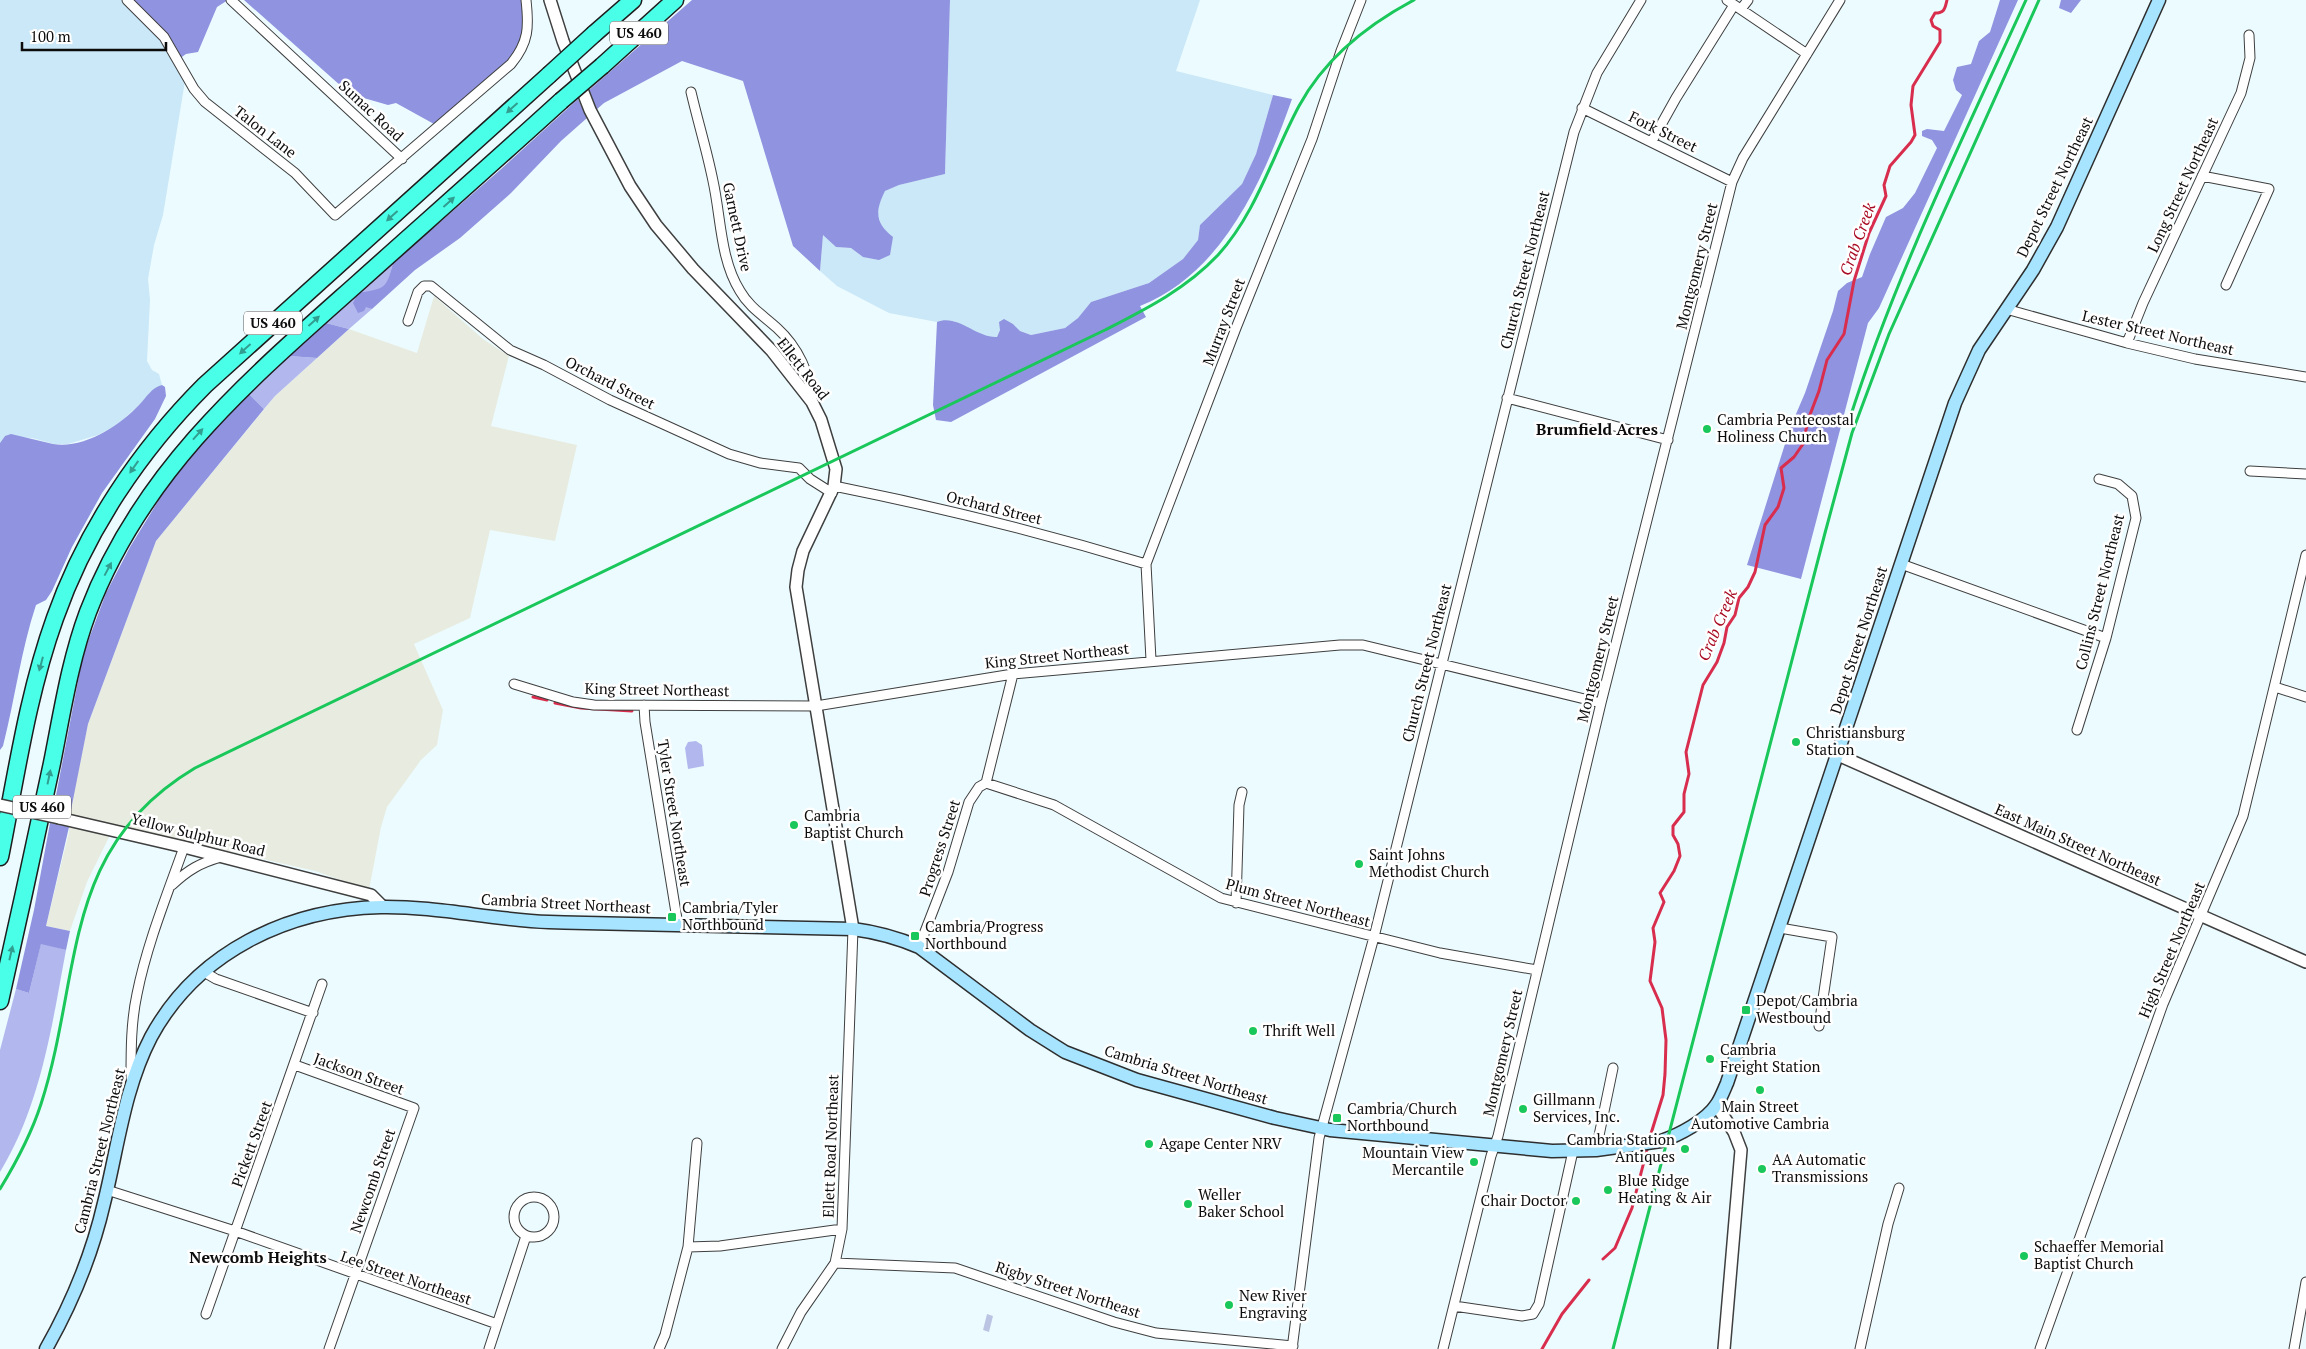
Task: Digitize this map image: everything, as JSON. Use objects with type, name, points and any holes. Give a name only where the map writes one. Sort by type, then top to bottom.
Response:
[{"type":"highway","name":"US 460","points":[[0,857],[16,768],[38,676],[55,617],[75,571],[113,500],[156,438],[205,385],[633,0]]},
{"type":"highway","name":"US 460","points":[[0,1001],[71,671],[85,623],[105,575],[143,505],[166,472],[195,437],[258,372],[675,0]]},
{"type":"highway","points":[[0,822],[16,768]]},
{"type":"main road","name":"Depot Street Northeast","points":[[1716,1105],[1727,1083],[1780,928],[1955,403],[1979,350],[2032,270],[2057,227],[2159,0]]},
{"type":"main road","name":"Cambria Street Northeast","points":[[46,1349],[75,1292],[92,1247],[108,1190],[131,1083],[144,1050],[163,1018],[183,992],[204,972],[240,945],[275,927],[337,910],[383,907],[545,922],[853,929],[887,935],[919,948],[1030,1030],[1072,1055],[1146,1083],[1275,1118],[1322,1128],[1494,1146],[1573,1151],[1596,1150],[1649,1143],[1673,1136],[1704,1117],[1716,1105]]},
{"type":"street","name":"Talon Lane","points":[[127,0],[164,37],[194,89],[205,102],[295,173],[335,215],[402,159]]},
{"type":"street","name":"Sumac Road","points":[[231,0],[402,159],[520,54],[526,42],[528,25],[526,0]]},
{"type":"street","name":"Ellett Road","points":[[550,0],[563,41],[590,110],[630,186],[656,225],[693,269],[772,351],[812,402],[821,420],[836,469],[833,489],[803,551],[796,587],[853,929]]},
{"type":"street","name":"Murray Street","points":[[1151,660],[1145,583],[1146,564],[1236,328],[1312,139],[1341,50],[1361,0]]},
{"type":"street","name":"Church Street Northeast","points":[[1293,1348],[1315,1160],[1322,1128],[1374,937],[1440,664],[1574,132],[1597,73],[1641,0]]},
{"type":"street","points":[[1652,141],[1676,98],[1734,5],[1748,0]]},
{"type":"street","name":"Montgomery Street","points":[[1443,1349],[1601,703],[1732,182],[1743,158],[1840,0]]},
{"type":"street","points":[[1734,5],[1807,54]]},
{"type":"street","name":"Long Street Northeast","points":[[2127,343],[2143,303],[2241,93],[2250,58],[2249,36]]},
{"type":"street","name":"Garnett Drive","points":[[691,92],[710,167],[723,241],[732,276],[749,304],[780,330],[804,364],[812,383],[812,402]]},
{"type":"street","name":"Fork Street","points":[[1582,108],[1732,182]]},
{"type":"street","points":[[2202,176],[2269,189],[2226,284]]},
{"type":"street","name":"Orchard Street","points":[[408,321],[418,292],[424,286],[431,286],[510,350],[544,365],[635,412],[729,454],[760,463],[800,468],[810,479],[833,489],[991,520],[1146,564]]},
{"type":"street","name":"Lester Street Northeast","points":[[2006,310],[2127,343],[2195,359],[2306,377]]},
{"type":"street","points":[[1507,398],[1668,440]]},
{"type":"street","points":[[2250,471],[2306,474]]},
{"type":"street","name":"Collins Street Northeast","points":[[2077,730],[2106,638],[2136,518],[2132,496],[2118,484],[2099,479]]},
{"type":"street","name":"High Street Northeast","points":[[2040,1349],[2163,1004],[2243,816],[2306,555]]},
{"type":"street","points":[[1901,564],[2106,638]]},
{"type":"street","name":"King Street Northeast","points":[[514,684],[573,702],[594,705],[816,706],[1013,674],[1151,660],[1355,645],[1601,703]]},
{"type":"street","name":"Progress Street","points":[[919,948],[948,872],[969,802],[979,787],[986,783],[1013,674]]},
{"type":"street","points":[[2275,687],[2306,697]]},
{"type":"street","name":"Tyler Street Northeast","points":[[644,705],[645,722],[678,925]]},
{"type":"street","name":"East Main Street Northeast","points":[[1838,755],[2306,962]]},
{"type":"street","name":"Plum Street Northeast","points":[[986,783],[1054,805],[1207,890],[1236,903],[1440,953],[1537,970]]},
{"type":"street","points":[[1236,903],[1239,806],[1242,792]]},
{"type":"street","name":"Yellow Sulphur Road","points":[[0,805],[184,847],[371,895],[383,907]]},
{"type":"street","points":[[131,1083],[131,1037],[136,996],[146,955],[184,847]]},
{"type":"street","points":[[170,886],[187,871],[202,862],[224,857]]},
{"type":"street","points":[[1780,928],[1832,937],[1818,1026]]},
{"type":"street","name":"Ellett Road Northeast","points":[[782,1349],[801,1312],[835,1263],[842,1229],[853,929]]},
{"type":"street","points":[[204,972],[216,979],[313,1013]]},
{"type":"street","name":"Pickett Street","points":[[206,1314],[322,984]]},
{"type":"street","name":"Jackson Street","points":[[295,1065],[414,1108]]},
{"type":"street","points":[[1596,1150],[1613,1068]]},
{"type":"street","points":[[1716,1105],[1734,1132],[1742,1150],[1724,1349]]},
{"type":"street","name":"Newcomb Street","points":[[329,1349],[414,1108]]},
{"type":"street","points":[[659,1349],[688,1247],[697,1143]]},
{"type":"street","points":[[1454,1306],[1522,1316],[1533,1314],[1539,1304],[1573,1151]]},
{"type":"street","points":[[1860,1349],[1888,1224],[1899,1188]]},
{"type":"street","name":"Lee Street Northeast","points":[[108,1190],[235,1231],[354,1275],[497,1324]]},
{"type":"street","points":[[530,1197],[546,1200],[554,1213],[554,1221],[550,1230],[544,1236],[535,1238],[526,1236],[519,1232],[515,1225],[513,1217],[516,1207],[523,1200],[530,1197]]},
{"type":"street","points":[[688,1247],[720,1246],[842,1229]]},
{"type":"street","points":[[489,1349],[526,1236]]},
{"type":"street","name":"Rigby Street Northeast","points":[[835,1263],[955,1268],[1114,1322],[1156,1333],[1293,1348]]},
{"type":"street","points":[[2294,1349],[2306,1282]]},
{"type":"shaded area","points":[[0,0],[124,0],[157,33],[185,81],[163,215],[154,245],[148,279],[150,300],[147,361],[152,370],[159,374],[162,385],[154,389],[118,424],[98,435],[68,444],[54,444],[32,438],[5,436],[0,443]]},
{"type":"shaded area","points":[[131,0],[228,0],[217,7],[198,52],[186,54],[179,59]]},
{"type":"shaded area","points":[[244,0],[521,0],[523,32],[521,42],[507,61],[482,85],[434,124],[396,103],[388,105],[350,94]]},
{"type":"shaded area","points":[[692,0],[950,0],[945,174],[899,185],[885,191],[878,216],[883,227],[893,237],[890,255],[879,260],[863,257],[851,248],[836,247],[823,235],[820,271],[793,246],[743,81],[682,61],[604,103],[596,110],[588,91]]},
{"type":"shaded area","points":[[950,0],[1200,0],[1176,71],[1273,95],[1256,154],[1242,184],[1200,225],[1198,240],[1183,259],[1149,283],[1091,302],[1078,318],[1065,328],[1031,335],[1020,331],[1013,324],[1000,330],[997,337],[986,337],[954,321],[937,322],[889,313],[837,286],[820,271],[823,234],[836,247],[851,248],[863,257],[882,228],[878,215],[879,203],[885,191],[899,185],[945,174]]},
{"type":"shaded area","points":[[2000,0],[2018,0],[1879,308],[1868,323],[1801,579],[1747,565],[1790,428],[1805,393],[1838,291],[1847,283],[1862,277],[1886,217],[1903,208],[1915,193],[1937,148],[1932,140],[1922,136],[1922,131],[1927,129],[1944,131],[1962,95],[1956,90],[1953,80],[1957,67],[1971,64],[1979,41],[1990,32]]},
{"type":"shaded area","points":[[2061,0],[2081,0],[2071,13],[2059,8]]},
{"type":"shaded area","points":[[1273,95],[1292,99],[1268,160],[1254,191],[1237,220],[1218,247],[1195,271],[1170,291],[1140,306],[1146,317],[951,422],[936,420],[933,405],[937,322],[945,320],[960,323],[982,334],[997,337],[1000,330],[999,322],[1004,319],[1020,331],[1031,335],[1065,328],[1078,318],[1091,302],[1149,283],[1183,259],[1198,240],[1200,225],[1242,184],[1256,154]]},
{"type":"shaded area","points":[[578,99],[587,118],[561,141],[511,193],[460,238],[415,270],[372,309],[366,307],[364,311],[358,313],[353,303],[358,293],[383,286],[386,283],[393,263]]},
{"type":"shaded area","points":[[393,263],[388,282],[366,306],[372,309],[349,329],[326,323]]},
{"type":"shaded area","points":[[434,296],[483,339],[509,356],[491,426],[577,445],[555,541],[490,530],[470,618],[414,644],[443,710],[437,745],[421,760],[387,807],[381,827],[369,890],[315,871],[115,825],[87,882],[70,931],[46,926],[69,832],[71,805],[88,724],[156,541],[275,396],[349,329],[417,353]]},
{"type":"shaded area","points":[[326,323],[349,329],[317,358],[289,356]]},
{"type":"shaded area","points":[[289,356],[317,358],[275,396],[264,409],[248,393]]},
{"type":"shaded area","points":[[162,385],[165,387],[166,396],[155,419],[102,493],[72,547],[52,591],[46,600],[36,605],[26,639],[3,746],[0,750],[0,443],[5,436],[11,434],[65,445],[89,439],[121,421],[152,390]]},
{"type":"shaded area","points":[[248,393],[264,409],[156,541],[88,724],[70,815],[53,811],[83,655],[106,593],[130,547],[168,485],[200,444]]},
{"type":"shaded area","points":[[696,741],[702,745],[704,766],[688,769],[685,748],[688,742]]},
{"type":"shaded area","points":[[50,823],[69,827],[46,926],[70,931],[66,950],[41,944],[29,993],[16,989],[34,910]]},
{"type":"shaded area","points":[[41,943],[66,950],[50,1036],[35,1092],[26,1120],[0,1172],[0,1050],[16,989],[29,993]]},
{"type":"shaded area","points":[[987,1314],[993,1316],[989,1332],[983,1330]]},
{"type":"waterway","name":"Crab Creek","points":[[1649,1140],[1663,1095],[1666,1040],[1662,1008],[1650,981],[1655,942],[1653,928],[1664,902],[1660,893],[1674,871],[1680,856],[1678,844],[1673,835],[1673,826],[1684,812],[1684,794],[1689,774],[1686,752],[1703,685],[1717,662],[1724,643],[1727,627],[1735,615],[1739,598],[1748,587],[1755,572],[1765,525],[1778,507],[1784,488],[1781,468],[1794,457],[1803,444],[1808,420],[1819,391],[1827,360],[1844,334],[1854,281],[1869,233],[1886,196],[1884,185],[1890,166],[1915,135],[1911,105],[1913,86],[1940,42],[1940,30],[1933,26],[1931,20],[1935,13],[1944,10],[1947,0]]},
{"type":"waterway","points":[[533,697],[547,700]]},
{"type":"waterway","points":[[555,703],[581,708],[632,711]]},
{"type":"waterway","name":"Crab Creek","points":[[1603,1259],[1615,1248],[1632,1208],[1648,1146]]},
{"type":"waterway","name":"Crab Creek","points":[[1542,1349],[1562,1314],[1589,1280]]},
{"type":"railway","points":[[0,1189],[23,1148],[41,1104],[54,1056],[72,962],[83,918],[98,876],[119,836],[151,800],[195,768],[1105,330],[1165,297],[1206,267],[1232,238],[1254,202],[1299,106],[1321,73],[1334,58],[1364,32],[1414,0]]},
{"type":"railway","points":[[1849,421],[1887,313],[1909,260],[1954,156],[2026,0]]},
{"type":"railway","points":[[1613,1349],[1852,433],[1889,334],[2039,0]]},
{"type":"place","name":"Cambria Pentecostal Holiness Church","points":[[1707,429]]},
{"type":"place","name":"Christiansburg Station","points":[[1796,742]]},
{"type":"place","name":"Cambria Baptist Church","points":[[794,825]]},
{"type":"place","name":"Saint Johns Methodist Church","points":[[1359,864]]},
{"type":"place","name":"Cambria/Tyler Northbound","points":[[672,917]]},
{"type":"place","name":"Cambria/Progress Northbound","points":[[915,936]]},
{"type":"place","name":"Depot/Cambria Westbound","points":[[1746,1010]]},
{"type":"place","name":"Thrift Well","points":[[1253,1031]]},
{"type":"place","name":"Cambria Freight Station","points":[[1710,1059]]},
{"type":"place","name":"Main Street Automotive Cambria","points":[[1760,1090]]},
{"type":"place","name":"Gillmann Services, Inc.","points":[[1523,1109]]},
{"type":"place","name":"Cambria/Church Northbound","points":[[1337,1118]]},
{"type":"place","name":"Agape Center NRV","points":[[1149,1144]]},
{"type":"place","name":"Cambria Station Antiques","points":[[1685,1149]]},
{"type":"place","name":"Mountain View Mercantile","points":[[1474,1162]]},
{"type":"place","name":"AA Automatic Transmissions","points":[[1762,1169]]},
{"type":"place","name":"Blue Ridge Heating & Air","points":[[1608,1190]]},
{"type":"place","name":"Chair Doctor","points":[[1576,1201]]},
{"type":"place","name":"Weller Baker School","points":[[1188,1204]]},
{"type":"place","name":"Schaeffer Memorial Baptist Church","points":[[2024,1256]]},
{"type":"place","name":"New River Engraving","points":[[1229,1305]]},
{"type":"district","name":"Brumfield Acres","points":[[1597,429]]},
{"type":"district","name":"Newcomb Heights","points":[[258,1257]]}]
